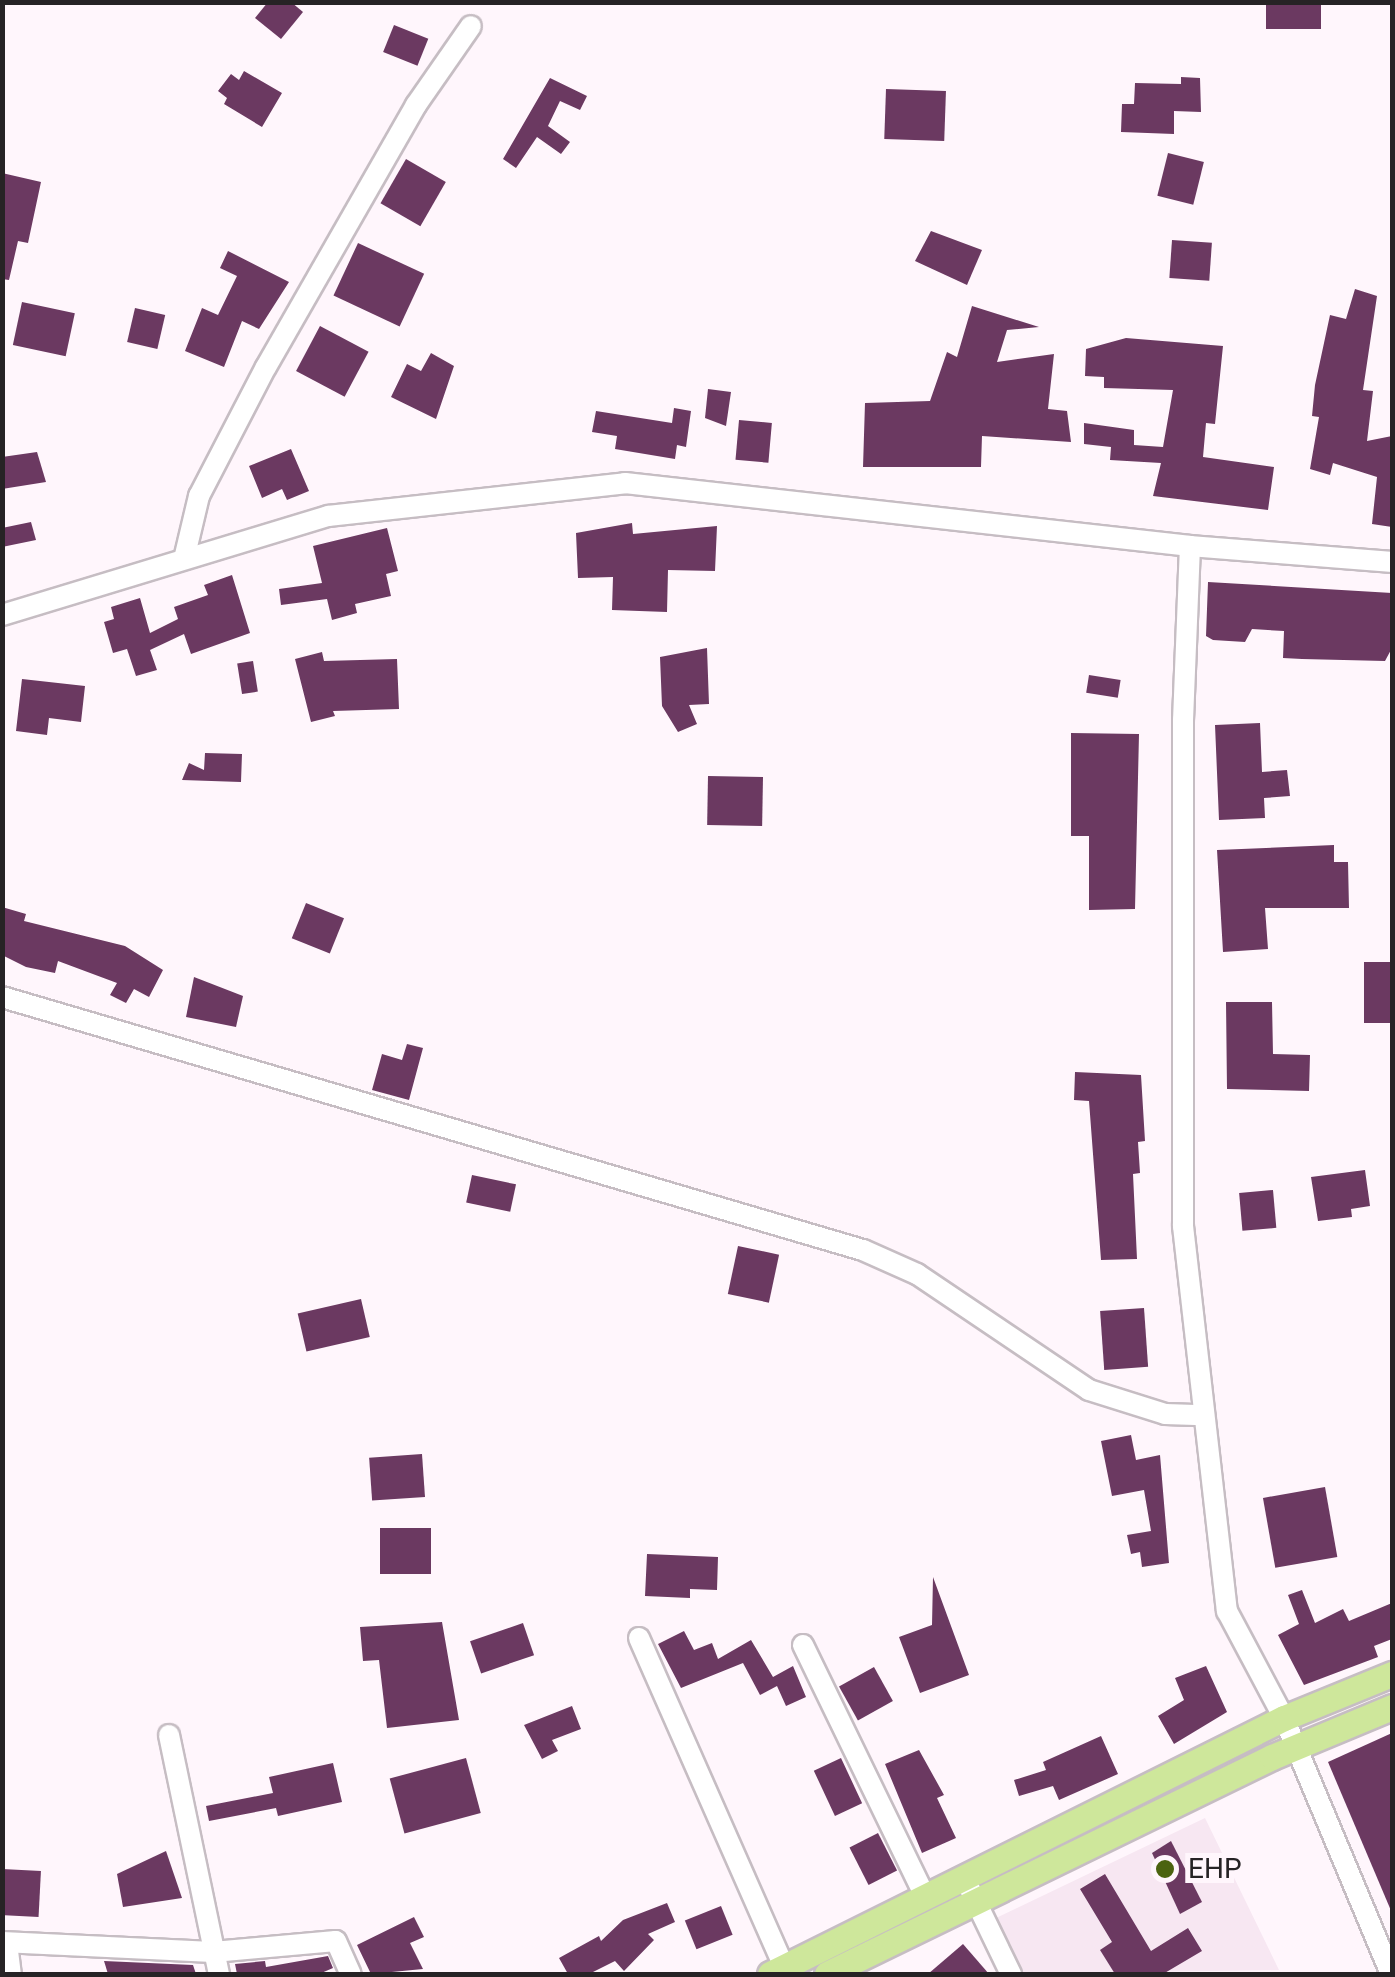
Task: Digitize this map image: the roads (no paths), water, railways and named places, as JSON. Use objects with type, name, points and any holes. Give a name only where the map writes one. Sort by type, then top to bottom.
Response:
[{"type":"main road","points":[[826,1974],[1284,1718],[1392,1674]]},
{"type":"main road","points":[[781,1972],[926,1898],[971,1890],[1392,1707]]},
{"type":"street","points":[[184,559],[199,496],[266,367],[416,105],[471,26]]},
{"type":"street","points":[[2,615],[328,516],[624,484],[1190,546],[1392,562]]},
{"type":"street","points":[[1190,546],[1183,720],[1183,1226],[1227,1611],[1284,1718],[1294,1750],[1391,1974]]},
{"type":"street","points":[[2,996],[863,1250],[917,1274],[1089,1390],[1164,1414],[1204,1415]]},
{"type":"street","points":[[638,1638],[781,1972]]},
{"type":"street","points":[[803,1645],[926,1898]]},
{"type":"street","points":[[168,1734],[219,1974]]},
{"type":"street","points":[[971,1890],[1011,1974]]},
{"type":"street","points":[[11,1974],[5,1942],[214,1952],[336,1941],[350,1974]]},
{"type":"place","name":"EHP","points":[[1165,1869]]}]
